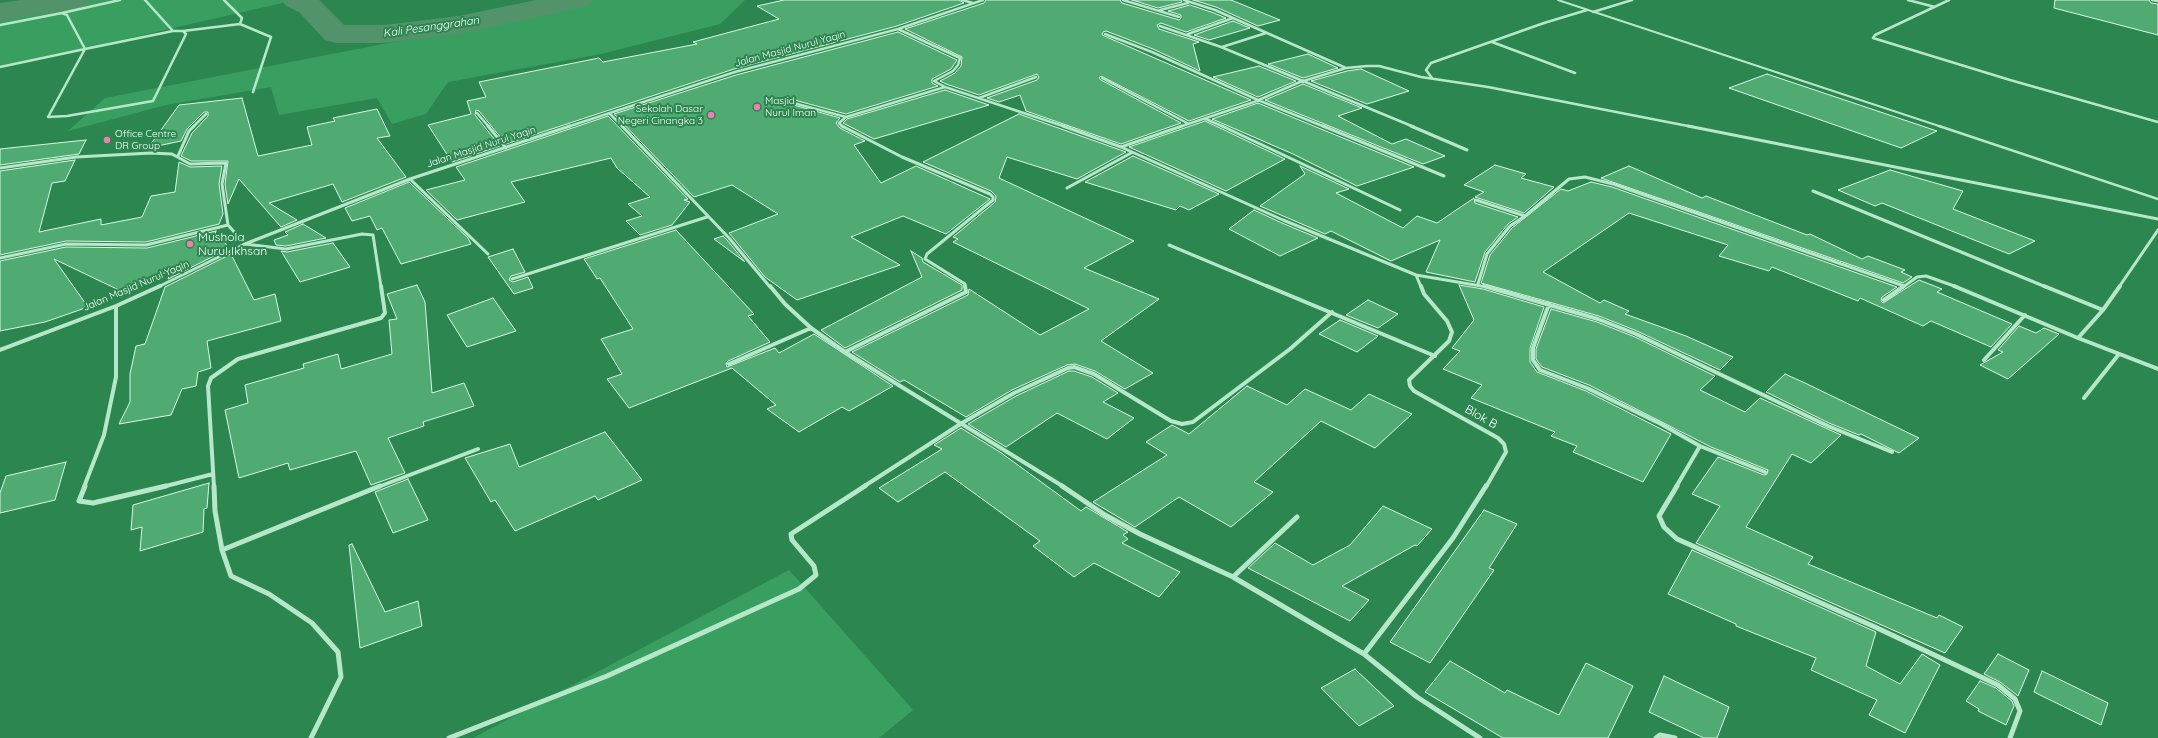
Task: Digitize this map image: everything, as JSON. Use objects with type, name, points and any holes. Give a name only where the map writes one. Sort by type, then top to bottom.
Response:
[{"type":"street","points":[[0,25],[120,0]]},
{"type":"street","points":[[145,0],[173,32]]},
{"type":"street","points":[[224,0],[242,18],[240,24]]},
{"type":"street","points":[[962,0],[973,3]]},
{"type":"street","name":"Jalan Masjid Nurul Yaqin","points":[[0,350],[116,306],[202,267],[244,244],[410,179],[735,72],[898,29],[982,0]]},
{"type":"street","points":[[1123,0],[1179,17]]},
{"type":"street","points":[[1184,0],[1189,3],[1215,10],[1346,68]]},
{"type":"street","points":[[1593,12],[1632,0]]},
{"type":"street","points":[[1908,0],[1935,7]]},
{"type":"street","points":[[1949,0],[1875,35],[1873,38],[1980,71],[2158,122]]},
{"type":"street","points":[[2152,0],[2158,1]]},
{"type":"street","points":[[1159,10],[1189,3]]},
{"type":"street","points":[[1432,78],[1426,70],[1432,64],[1587,10]]},
{"type":"street","points":[[62,13],[67,16],[85,49]]},
{"type":"street","points":[[1187,34],[1233,18]]},
{"type":"street","points":[[0,67],[173,32],[240,24],[271,36],[253,92]]},
{"type":"street","points":[[1160,26],[1187,34],[1304,80],[1467,150]]},
{"type":"street","points":[[898,29],[960,58],[958,65],[953,71],[934,81],[945,87],[1121,147],[1131,153],[1283,220],[1416,275],[1478,284],[1598,319],[1636,334],[1828,426],[1892,452]]},
{"type":"street","points":[[85,49],[48,117],[67,116],[152,101],[157,96],[186,34],[183,31]]},
{"type":"street","points":[[1221,47],[1266,33]]},
{"type":"street","points":[[1104,34],[1152,52],[1258,100],[1444,176]]},
{"type":"street","points":[[1492,42],[1575,73]]},
{"type":"street","points":[[1121,147],[1258,100],[1304,80],[1346,68],[1379,66],[1432,78],[1488,87],[2158,219]]},
{"type":"street","points":[[979,98],[1036,77]]},
{"type":"street","points":[[1102,78],[1189,124]]},
{"type":"street","points":[[845,352],[966,292],[966,284],[925,259],[927,254],[993,200],[990,194],[902,158],[843,128],[839,123],[846,117],[945,87]]},
{"type":"street","points":[[786,101],[846,117]]},
{"type":"street","points":[[477,113],[506,148]]},
{"type":"street","points":[[178,156],[189,131],[206,114]]},
{"type":"street","points":[[610,114],[707,217],[729,238],[785,304],[811,328],[845,352],[1055,481],[1105,516],[1233,577],[1364,654],[1417,697],[1480,738]]},
{"type":"street","points":[[1206,119],[1400,210]]},
{"type":"street","points":[[0,168],[76,157],[151,153],[172,154],[190,164],[227,163],[222,184],[228,225],[244,244],[286,248],[362,234],[373,235],[385,313],[381,318],[373,322],[238,359],[211,378],[208,386],[215,511],[222,550],[231,576],[269,594],[312,623],[338,652],[341,677],[311,738]]},
{"type":"street","points":[[1067,188],[1131,153]]},
{"type":"street","points":[[1478,284],[1487,254],[1510,226],[1525,216],[1569,180],[1585,176],[1613,184],[1904,286]]},
{"type":"street","points":[[410,179],[488,254]]},
{"type":"street","points":[[1813,191],[2103,310]]},
{"type":"street","points":[[1476,200],[1525,216]]},
{"type":"street","points":[[512,279],[707,217]]},
{"type":"street","points":[[0,258],[66,244],[146,245],[228,225]]},
{"type":"street","points":[[2078,338],[2103,310],[2158,230]]},
{"type":"street","points":[[1169,245],[1435,356]]},
{"type":"street","name":"Blok B","points":[[1364,654],[1453,538],[1475,505],[1506,452],[1504,444],[1498,438],[1414,391],[1410,386],[1409,380],[1449,341],[1452,332],[1447,321],[1424,294],[1416,275]]},
{"type":"street","points":[[1884,300],[1917,277],[1926,276],[1942,281],[2078,338],[2158,369]]},
{"type":"street","points":[[1549,304],[1533,348],[1533,360],[1540,370],[1587,388],[1661,424],[1700,446],[1764,472]]},
{"type":"street","points":[[116,306],[116,377],[104,435],[79,501],[93,503],[115,499],[213,474]]},
{"type":"street","points":[[448,738],[607,676],[799,589],[816,575],[814,566],[792,540],[791,534],[962,423],[1014,393],[1068,368],[1074,367],[1094,374],[1171,421],[1182,424],[1193,422],[1290,349],[1332,312]]},
{"type":"street","points":[[1984,360],[2025,315]]},
{"type":"street","points":[[729,364],[811,328]]},
{"type":"street","points":[[2084,398],[2119,354]]},
{"type":"street","points":[[1700,446],[1659,516],[1664,527],[1677,539],[1868,624],[1998,685],[2015,700],[2020,711],[2010,738]]},
{"type":"street","points":[[222,550],[420,470],[478,449]]},
{"type":"street","points":[[1233,577],[1297,517]]},
{"type":"street","points":[[1656,738],[1660,735],[1675,738]]},
{"type":"lane","points":[[1558,0],[2158,199]]},
{"type":"green space","points":[[35,0],[295,0],[0,68],[0,6]]},
{"type":"green space","points":[[578,0],[745,0],[720,24],[601,54],[448,82],[426,114],[392,124],[377,98],[279,115],[271,87],[166,105],[68,131],[105,98],[404,40]]},
{"type":"green space","points":[[789,570],[913,710],[879,738],[473,738]]},
{"type":"building","points":[[784,0],[959,0],[964,3],[897,26],[734,69],[506,144],[479,111],[476,110],[475,115],[500,146],[452,162],[428,125],[471,114],[467,101],[486,97],[479,82],[599,58],[603,62],[697,44],[693,42],[779,19],[757,6]]},
{"type":"building","points":[[986,0],[1120,0],[1122,3],[1179,20],[1181,15],[1168,11],[1190,5],[1214,13],[1226,18],[1186,32],[1161,23],[1157,25],[1159,29],[1199,42],[1193,44],[1200,71],[1153,49],[1106,31],[1103,32],[1102,35],[1251,100],[1189,121],[1101,76],[1099,78],[1101,80],[1181,123],[1121,144],[1026,111],[1020,95],[999,102],[987,98],[1037,80],[1039,77],[1037,74],[979,95],[940,81],[955,73],[961,66],[962,57],[905,29],[984,3]]},
{"type":"building","points":[[1132,0],[1181,0],[1182,2],[1158,8]]},
{"type":"building","points":[[1193,0],[1231,0],[1280,20],[1258,26],[1216,7]]},
{"type":"building","points":[[2055,0],[2149,0],[2151,3],[2158,4],[2158,35],[2054,8]]},
{"type":"building","points":[[1233,21],[1250,28],[1209,40],[1194,35]]},
{"type":"building","points":[[898,32],[957,60],[951,69],[932,79],[932,83],[938,86],[846,114],[787,98],[784,99],[783,102],[840,118],[836,123],[840,128],[865,141],[854,145],[881,183],[916,166],[990,199],[946,234],[903,216],[851,237],[900,265],[797,300],[765,277],[729,233],[778,214],[732,185],[694,197],[614,114],[736,75]]},
{"type":"building","points":[[1308,54],[1338,68],[1303,78],[1268,64]]},
{"type":"building","points":[[1259,66],[1296,81],[1258,97],[1213,77]]},
{"type":"building","points":[[1361,69],[1409,91],[1367,104],[1311,81],[1347,71]]},
{"type":"building","points":[[1767,74],[1937,131],[1901,148],[1729,88]]},
{"type":"building","points":[[1303,84],[1362,108],[1338,116],[1392,144],[1406,139],[1445,156],[1423,164],[1265,100]]},
{"type":"building","points":[[945,90],[989,105],[874,139],[843,123],[847,119]]},
{"type":"building","points":[[242,98],[258,156],[312,145],[307,127],[335,121],[333,118],[377,109],[390,136],[377,138],[406,177],[342,202],[333,184],[269,203],[297,220],[281,227],[239,179],[228,204],[225,184],[228,161],[191,161],[181,156],[192,133],[208,116],[208,112],[204,112],[187,129],[181,141],[148,148],[179,105]]},
{"type":"building","points":[[1258,103],[1414,167],[1357,186],[1293,154],[1212,119]]},
{"type":"building","points":[[1019,114],[1126,152],[1077,179],[1007,157],[999,178],[1134,241],[1084,268],[1159,299],[1101,341],[1153,373],[1125,389],[1095,371],[1075,364],[1067,365],[1012,390],[966,417],[904,380],[900,382],[852,352],[968,295],[969,289],[1040,335],[1089,309],[953,242],[958,239],[953,237],[995,202],[996,196],[991,191],[923,162]]},
{"type":"building","points":[[608,116],[688,199],[684,200],[690,202],[672,225],[640,235],[626,221],[642,216],[628,204],[650,197],[617,168],[611,158],[511,182],[525,202],[457,220],[426,190],[465,180],[456,167]]},
{"type":"building","points":[[1205,121],[1285,159],[1226,191],[1129,147]]},
{"type":"building","points":[[86,140],[79,154],[0,165],[0,149]]},
{"type":"building","points":[[1133,156],[1219,194],[1189,210],[1180,206],[1176,210],[1085,182]]},
{"type":"building","points":[[75,160],[65,181],[52,183],[39,232],[101,219],[101,225],[142,217],[151,196],[175,192],[179,162],[190,167],[222,166],[219,184],[223,214],[219,224],[146,242],[66,241],[0,255],[0,171]]},
{"type":"building","points":[[1495,165],[1526,174],[1521,178],[1554,187],[1524,213],[1475,197],[1484,192],[1464,185]]},
{"type":"building","points":[[1300,166],[1349,189],[1336,193],[1403,228],[1417,216],[1437,223],[1474,198],[1475,203],[1518,217],[1508,224],[1485,252],[1475,282],[1426,272],[1440,240],[1391,261],[1331,231],[1325,234],[1260,206],[1305,174]]},
{"type":"building","points":[[1629,166],[1702,198],[1706,196],[1807,235],[1810,234],[1862,259],[1868,256],[1905,270],[1901,272],[1912,277],[1903,283],[1601,178]]},
{"type":"building","points":[[1890,170],[1963,191],[1953,209],[2035,241],[2009,254],[1882,203],[1875,206],[1838,190]]},
{"type":"building","points":[[409,182],[468,238],[471,244],[401,264],[382,228],[377,230],[370,216],[352,221],[345,208]]},
{"type":"building","points":[[1591,182],[1612,187],[1897,287],[1882,297],[1881,301],[1883,303],[1919,280],[1942,289],[1937,292],[2012,324],[1991,347],[1931,321],[1923,326],[1860,298],[1858,301],[1772,267],[1769,271],[1719,256],[1728,245],[1629,213],[1543,272],[1600,303],[1604,300],[1629,311],[1625,314],[1686,336],[1733,357],[1720,370],[1637,331],[1599,316],[1481,283],[1490,255],[1512,228],[1561,189],[1568,191]]},
{"type":"building","points":[[1254,210],[1318,238],[1280,256],[1229,229]]},
{"type":"building","points":[[303,224],[326,238],[286,246],[276,245],[274,240],[288,235],[285,232]]},
{"type":"building","points":[[676,230],[754,314],[748,316],[770,342],[728,361],[726,364],[727,367],[775,348],[779,353],[814,334],[893,386],[849,411],[842,407],[799,432],[767,409],[776,405],[732,368],[629,408],[607,379],[622,374],[601,339],[633,329],[600,278],[597,279],[584,259]]},
{"type":"building","points":[[216,231],[215,234],[223,237],[228,249],[168,279],[171,270],[123,292],[54,259],[88,307],[45,322],[0,331],[0,261],[66,247],[147,248]]},
{"type":"building","points":[[723,236],[727,240],[745,262],[714,239]]},
{"type":"building","points":[[333,243],[350,267],[300,282],[281,251],[287,252]]},
{"type":"building","points":[[513,249],[525,272],[511,276],[509,280],[513,282],[528,277],[533,288],[514,294],[488,257]]},
{"type":"building","points":[[911,251],[922,258],[923,262],[962,285],[962,290],[845,348],[821,330],[922,277]]},
{"type":"building","points":[[231,254],[254,300],[275,294],[281,321],[207,341],[211,368],[198,372],[196,386],[182,389],[171,415],[119,424],[130,402],[130,374],[136,346],[145,344],[165,287]]},
{"type":"building","points":[[417,285],[425,302],[432,393],[464,383],[474,406],[423,422],[424,426],[388,438],[405,473],[371,485],[356,451],[290,470],[288,463],[239,478],[225,410],[248,403],[245,385],[304,368],[303,364],[338,354],[341,369],[392,354],[389,320],[397,319],[387,294]]},
{"type":"building","points":[[1459,285],[1483,289],[1544,307],[1530,348],[1530,362],[1537,372],[1586,391],[1671,434],[1643,482],[1573,452],[1577,446],[1551,436],[1555,432],[1471,398],[1482,385],[1443,369],[1460,351],[1452,348],[1474,320]]},
{"type":"building","points":[[493,298],[516,331],[467,347],[447,315]]},
{"type":"building","points":[[1368,300],[1398,314],[1378,328],[1346,315]]},
{"type":"building","points":[[1551,309],[1597,322],[1635,337],[1715,376],[1700,390],[1745,412],[1760,398],[1841,435],[1811,463],[1792,454],[1746,527],[1813,557],[1808,564],[1937,618],[1939,615],[1963,627],[1945,653],[1696,543],[1720,506],[1692,494],[1718,457],[1764,475],[1767,474],[1768,470],[1711,447],[1589,385],[1542,367],[1536,359],[1536,349]]},
{"type":"building","points":[[1340,320],[1378,336],[1357,352],[1319,334]]},
{"type":"building","points":[[2019,326],[2036,333],[2044,328],[2059,334],[2008,379],[1980,365],[2003,352],[1998,350]]},
{"type":"building","points":[[1069,371],[1074,371],[1092,377],[1118,393],[1103,402],[1134,418],[1107,439],[1057,413],[1006,447],[968,424],[1016,396]]},
{"type":"building","points":[[1785,374],[1919,438],[1899,453],[1861,434],[1859,435],[1829,423],[1766,392]]},
{"type":"building","points":[[1247,386],[1287,405],[1305,389],[1351,410],[1369,394],[1412,414],[1375,448],[1321,421],[1254,482],[1273,492],[1231,527],[1179,497],[1135,527],[1093,502],[1167,455],[1146,442],[1172,425],[1189,434]]},
{"type":"building","points":[[961,428],[1000,452],[1081,511],[1086,507],[1128,532],[1123,535],[1128,539],[1122,543],[1180,572],[1159,597],[1094,563],[1074,577],[1033,546],[1040,541],[945,472],[898,502],[879,488],[942,449],[934,445]]},
{"type":"building","points":[[605,432],[642,480],[598,500],[595,496],[515,531],[495,500],[491,502],[465,458],[510,444],[519,467]]},
{"type":"building","points":[[66,462],[55,500],[0,513],[0,493],[6,476]]},
{"type":"building","points":[[408,479],[428,520],[393,533],[375,492]]},
{"type":"building","points":[[209,483],[207,508],[204,509],[203,532],[140,551],[142,527],[131,530],[133,505]]},
{"type":"building","points":[[1383,506],[1432,529],[1417,546],[1415,545],[1342,586],[1369,600],[1350,621],[1248,568],[1275,543],[1313,565],[1350,545]]},
{"type":"building","points":[[1484,510],[1517,524],[1489,568],[1494,570],[1430,663],[1390,642]]},
{"type":"building","points":[[352,544],[385,612],[418,601],[422,626],[360,648],[349,545]]},
{"type":"building","points":[[1692,550],[1876,632],[1866,666],[1900,684],[1922,654],[1940,665],[1905,733],[1869,715],[1877,700],[1811,670],[1816,658],[1736,626],[1736,624],[1668,594]]},
{"type":"building","points":[[1998,654],[2029,670],[2018,696],[2000,682],[1984,674]]},
{"type":"building","points":[[1450,661],[1505,693],[1507,690],[1559,715],[1586,663],[1633,686],[1608,738],[1503,738],[1425,692]]},
{"type":"building","points":[[1355,669],[1394,706],[1359,726],[1321,688]]},
{"type":"building","points":[[2042,671],[2108,703],[2101,725],[2034,692]]},
{"type":"building","points":[[1664,676],[1729,707],[1717,738],[1704,738],[1649,712]]},
{"type":"building","points":[[1980,681],[1996,688],[2012,701],[2014,706],[2006,725],[1978,711],[1979,709],[1966,701]]},
{"type":"waterway","name":"Kali Pesanggrahan","points":[[0,12],[76,0]]},
{"type":"waterway","name":"Kali Pesanggrahan","points":[[296,0],[309,6],[336,34],[384,34],[459,25],[578,0]]},
{"type":"place","name":"Masjid Nurul Iman","points":[[757,107]]},
{"type":"place","name":"Sekolah Dasar Negeri Cinangka 3","points":[[711,115]]},
{"type":"place","name":"Office Centre DR Group","points":[[107,140]]},
{"type":"place","name":"Mushola Nurul Ikhsan","points":[[190,244]]}]
